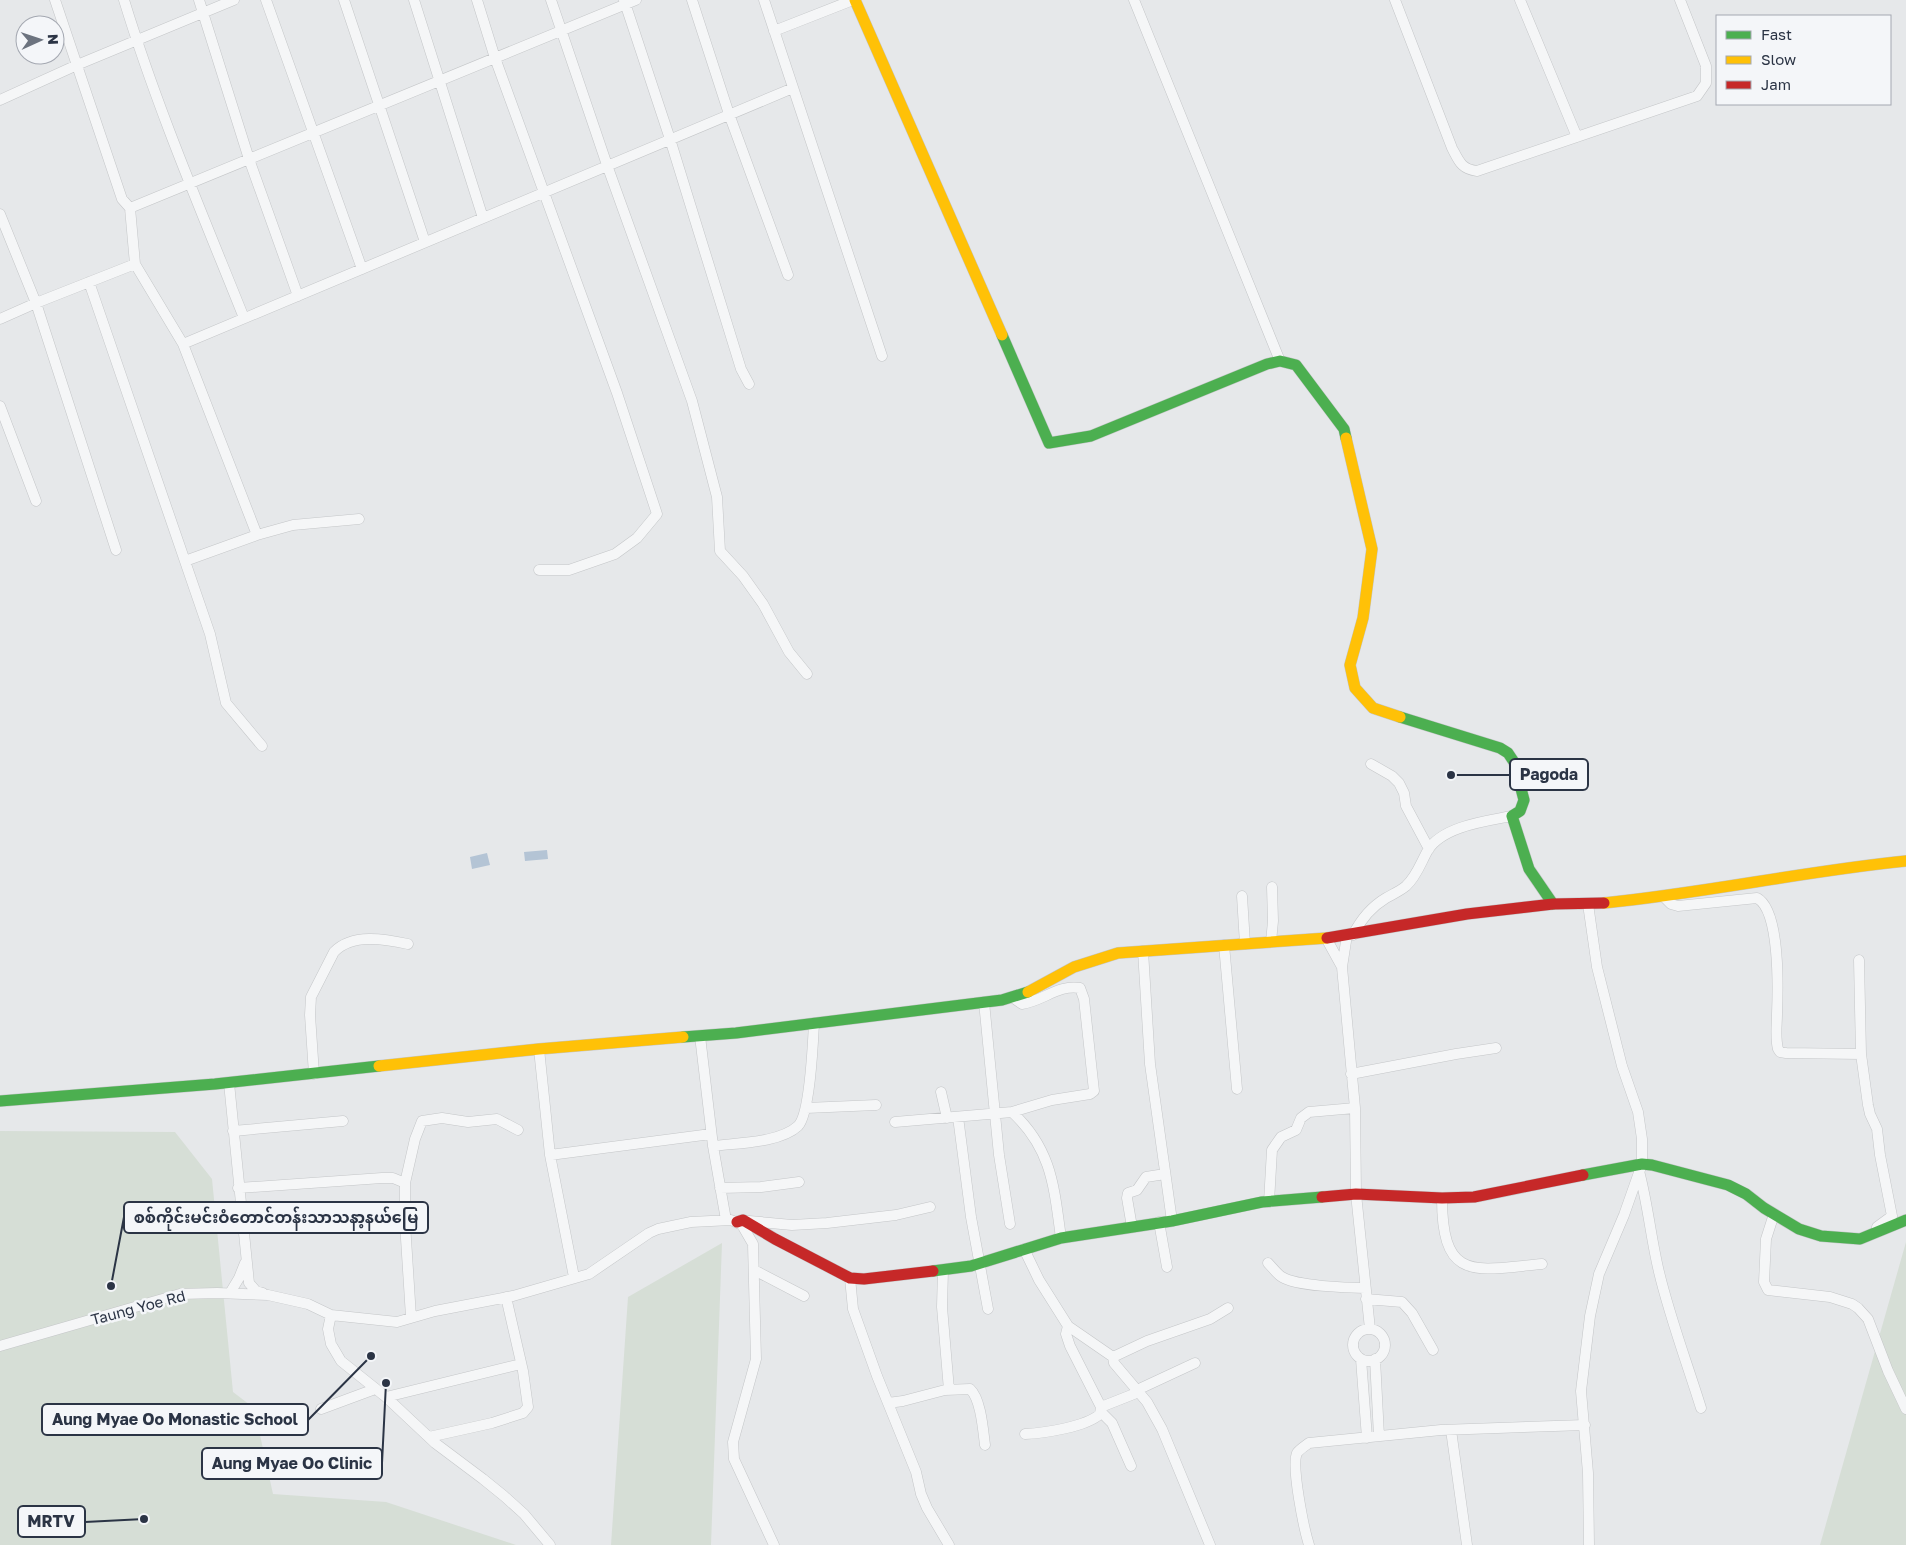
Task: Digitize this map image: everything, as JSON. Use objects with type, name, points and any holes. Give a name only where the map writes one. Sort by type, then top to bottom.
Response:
[{"type":"street","points":[[55,0],[122,198],[130,208],[135,264],[183,344],[257,535]]},
{"type":"street","points":[[124,0],[136,40],[244,318]]},
{"type":"street","points":[[199,0],[249,159],[298,296]]},
{"type":"street","points":[[0,100],[77,65],[234,0]]},
{"type":"street","points":[[266,0],[362,268]]},
{"type":"street","points":[[344,0],[425,242]]},
{"type":"street","points":[[414,0],[483,218]]},
{"type":"street","points":[[477,0],[495,58],[617,393],[657,514],[637,538],[616,554],[569,570],[539,570]]},
{"type":"street","points":[[551,0],[607,165],[692,401],[717,497],[720,551],[743,576],[763,604],[789,652],[807,674]]},
{"type":"street","points":[[130,208],[561,31],[625,2],[636,0]]},
{"type":"street","points":[[692,0],[729,114],[788,275]]},
{"type":"street","points":[[764,0],[882,356]]},
{"type":"street","points":[[774,31],[854,0],[1049,443],[1091,436],[1267,364],[1280,361],[1296,365],[1344,429],[1372,549],[1363,618],[1350,664],[1355,688],[1373,708],[1500,748],[1508,753],[1514,762],[1524,800],[1520,811],[1512,816],[1463,826],[1442,838],[1429,849],[1418,871],[1408,884],[1378,903],[1360,921],[1350,935],[1342,967],[1355,1108],[1356,1194],[1370,1329]]},
{"type":"street","points":[[1134,0],[1280,361]]},
{"type":"street","points":[[1395,0],[1452,148],[1460,163],[1467,170],[1477,171],[1697,96],[1706,83],[1706,66],[1698,41],[1680,0]]},
{"type":"street","points":[[1520,0],[1577,137]]},
{"type":"street","points":[[625,2],[670,139],[741,369],[749,384]]},
{"type":"street","points":[[183,344],[793,88]]},
{"type":"street","points":[[0,214],[36,303],[116,550]]},
{"type":"street","points":[[0,319],[135,264]]},
{"type":"street","points":[[89,282],[210,634],[226,703],[262,746]]},
{"type":"street","points":[[0,406],[36,501]]},
{"type":"street","points":[[185,561],[257,535],[293,525],[359,519]]},
{"type":"street","points":[[1372,764],[1392,776],[1399,783],[1404,794],[1406,806],[1429,849]]},
{"type":"street","points":[[1512,816],[1530,869],[1553,904]]},
{"type":"street","points":[[0,1101],[229,1083],[539,1049],[700,1036],[984,1002],[1028,992],[1074,967],[1118,953],[1326,938],[1467,914],[1553,904],[1588,904],[1664,897],[1855,866],[1906,861]]},
{"type":"street","points":[[1271,942],[1273,921],[1272,887]]},
{"type":"street","points":[[1242,896],[1245,944]]},
{"type":"street","points":[[1664,897],[1671,904],[1678,906],[1757,898],[1763,900],[1767,906],[1775,941],[1778,1049],[1780,1052],[1786,1053],[1862,1054]]},
{"type":"street","points":[[1588,904],[1597,967],[1622,1066],[1638,1112],[1642,1139],[1640,1168],[1624,1215],[1604,1259],[1595,1288],[1581,1391],[1588,1472],[1589,1545]]},
{"type":"street","points":[[1326,938],[1342,967]]},
{"type":"street","points":[[314,1074],[311,998],[334,952],[339,946],[350,941],[389,940],[408,944]]},
{"type":"street","points":[[1224,945],[1237,1089]]},
{"type":"street","points":[[1143,951],[1150,1064],[1172,1221]]},
{"type":"street","points":[[1859,960],[1862,1054],[1868,1105],[1877,1129],[1892,1216],[1860,1240]]},
{"type":"street","points":[[895,1122],[1012,1112],[1052,1100],[1090,1094],[1094,1091],[1084,999],[1080,988],[1064,988],[1022,1004],[1012,997]]},
{"type":"street","points":[[984,1002],[995,1114],[1010,1224]]},
{"type":"street","points":[[712,1146],[769,1139],[789,1132],[800,1125],[806,1108],[814,1023]]},
{"type":"street","points":[[700,1036],[712,1146],[720,1188],[735,1221],[746,1230],[753,1244],[756,1359],[733,1442],[732,1452],[739,1472],[774,1545]]},
{"type":"street","points":[[1351,1074],[1496,1048]]},
{"type":"street","points":[[539,1049],[550,1156],[574,1278]]},
{"type":"street","points":[[229,1083],[249,1283],[256,1291],[268,1295]]},
{"type":"street","points":[[941,1092],[947,1118]]},
{"type":"street","points":[[806,1108],[876,1105]]},
{"type":"street","points":[[1269,1202],[1272,1150],[1281,1137],[1296,1130],[1305,1114],[1318,1110],[1355,1108]]},
{"type":"street","points":[[1012,1112],[1036,1140],[1048,1164],[1056,1199],[1061,1238]]},
{"type":"street","points":[[958,1117],[978,1263],[988,1309]]},
{"type":"street","points":[[411,1317],[405,1183],[415,1139],[422,1121],[442,1118],[468,1122],[497,1120],[518,1130]]},
{"type":"street","points":[[233,1131],[343,1121]]},
{"type":"street","points":[[550,1156],[711,1134]]},
{"type":"street","points":[[735,1221],[850,1278],[864,1280],[943,1270],[978,1263],[1061,1238],[1172,1221],[1269,1202],[1356,1194],[1442,1198],[1474,1197],[1605,1170],[1640,1168],[1652,1165],[1728,1185],[1746,1194],[1799,1229],[1821,1236],[1860,1240],[1906,1220]]},
{"type":"street","points":[[1640,1168],[1660,1274],[1701,1408]]},
{"type":"street","points":[[1132,1227],[1126,1198],[1128,1193],[1137,1190],[1146,1177],[1165,1174]]},
{"type":"street","points":[[238,1188],[382,1178],[394,1178],[405,1183]]},
{"type":"street","points":[[720,1188],[761,1187],[799,1182]]},
{"type":"street","points":[[1442,1198],[1442,1224],[1445,1238],[1451,1253],[1461,1264],[1482,1269],[1542,1264]]},
{"type":"street","points":[[550,1545],[524,1514],[483,1479],[450,1455],[386,1397],[341,1361],[330,1344],[328,1329],[330,1315],[393,1322],[506,1297],[589,1274],[649,1233],[658,1229],[691,1222],[735,1221],[792,1225],[827,1223],[896,1215],[930,1207]]},
{"type":"street","points":[[1774,1214],[1766,1239],[1764,1282],[1768,1290],[1830,1297],[1852,1304],[1858,1308],[1868,1319],[1888,1371],[1906,1409]]},
{"type":"street","points":[[1159,1222],[1167,1267]]},
{"type":"street","points":[[1024,1249],[1039,1280],[1068,1326],[1113,1357],[1114,1363],[1148,1402],[1162,1429],[1210,1545]]},
{"type":"street","points":[[230,1293],[248,1258]]},
{"type":"street","points":[[1268,1262],[1282,1277],[1298,1282],[1348,1288],[1365,1288]]},
{"type":"street","points":[[754,1270],[804,1296]]},
{"type":"street","points":[[943,1270],[942,1307],[949,1390]]},
{"type":"street","points":[[850,1278],[853,1309],[877,1376],[916,1472],[921,1494],[949,1545]]},
{"type":"street","name":"Taung Yoe Rd","points":[[0,1346],[175,1295],[230,1293],[268,1295],[308,1304],[330,1315]]},
{"type":"street","points":[[429,1437],[492,1423],[523,1413],[528,1407],[521,1364],[506,1297]]},
{"type":"street","points":[[1366,1299],[1402,1302],[1412,1313],[1433,1350]]},
{"type":"street","points":[[1113,1357],[1146,1341],[1210,1319],[1228,1308]]},
{"type":"street","points":[[1068,1326],[1066,1334],[1070,1346],[1101,1409],[1112,1423],[1131,1466]]},
{"type":"street","points":[[1370,1329],[1382,1335],[1384,1349],[1381,1355],[1368,1361],[1361,1359],[1356,1354],[1353,1340],[1363,1330],[1370,1329]]},
{"type":"street","points":[[1361,1359],[1367,1438]]},
{"type":"street","points":[[1375,1359],[1379,1436]]},
{"type":"street","points":[[1024,1434],[1079,1424],[1097,1417],[1101,1409],[1195,1363]]},
{"type":"street","points":[[386,1397],[521,1364]]},
{"type":"street","points":[[322,1409],[374,1389]]},
{"type":"street","points":[[888,1403],[903,1401],[924,1394],[970,1389],[978,1402],[985,1445]]},
{"type":"street","points":[[1309,1545],[1295,1464],[1298,1453],[1309,1444],[1451,1430],[1585,1425]]},
{"type":"street","points":[[1451,1430],[1467,1545]]},
{"type":"shaded area","points":[[0,1131],[175,1132],[212,1179],[233,1392],[254,1408],[273,1494],[386,1502],[516,1545],[0,1545]]},
{"type":"shaded area","points":[[1906,1242],[1906,1545],[1820,1545]]},
{"type":"shaded area","points":[[722,1243],[711,1545],[611,1545],[628,1297]]},
{"type":"water","points":[[547,850],[548,859],[525,861],[524,852]]},
{"type":"water","points":[[487,853],[490,865],[472,869],[470,857]]},
{"type":"traffic: fast","points":[[1002,335],[1049,443],[1091,436],[1267,364],[1280,361],[1296,365],[1344,429],[1346,438]]},
{"type":"traffic: fast","points":[[1400,717],[1500,748],[1508,753],[1514,762],[1524,800],[1520,811],[1512,816],[1529,869],[1553,904]]},
{"type":"traffic: fast","points":[[683,1037],[736,1033],[1002,1000],[1028,992]]},
{"type":"traffic: fast","points":[[0,1101],[215,1084],[379,1066]]},
{"type":"traffic: fast","points":[[1583,1175],[1642,1164],[1652,1165],[1728,1185],[1746,1194],[1764,1208],[1799,1229],[1821,1236],[1860,1239],[1906,1220]]},
{"type":"traffic: fast","points":[[933,1271],[971,1266],[1061,1238],[1172,1221],[1262,1202],[1322,1197]]},
{"type":"traffic: slow","points":[[855,0],[1002,335]]},
{"type":"traffic: slow","points":[[1346,438],[1372,549],[1363,618],[1350,665],[1355,688],[1373,708],[1400,717]]},
{"type":"traffic: slow","points":[[1604,903],[1680,894],[1830,870],[1906,861]]},
{"type":"traffic: slow","points":[[1028,992],[1074,967],[1118,953],[1327,938]]},
{"type":"traffic: slow","points":[[379,1066],[539,1049],[683,1037]]},
{"type":"traffic: jam","points":[[1327,938],[1467,914],[1553,904],[1604,903]]},
{"type":"traffic: jam","points":[[1322,1197],[1356,1194],[1442,1198],[1474,1197],[1583,1175]]},
{"type":"traffic: jam","points":[[737,1222],[743,1220],[850,1278],[864,1279],[933,1271]]},
{"type":"place","name":"Pagoda","points":[[1451,775]]},
{"type":"place","name":"စစ်ကိုင်းမင်းဝံတောင်တန်းသာသနာ့နယ်မြေ","points":[[111,1286]]},
{"type":"place","name":"Aung Myae Oo Monastic School","points":[[371,1356]]},
{"type":"place","name":"Aung Myae Oo Clinic","points":[[386,1383]]},
{"type":"place","name":"MRTV","points":[[144,1519]]}]
